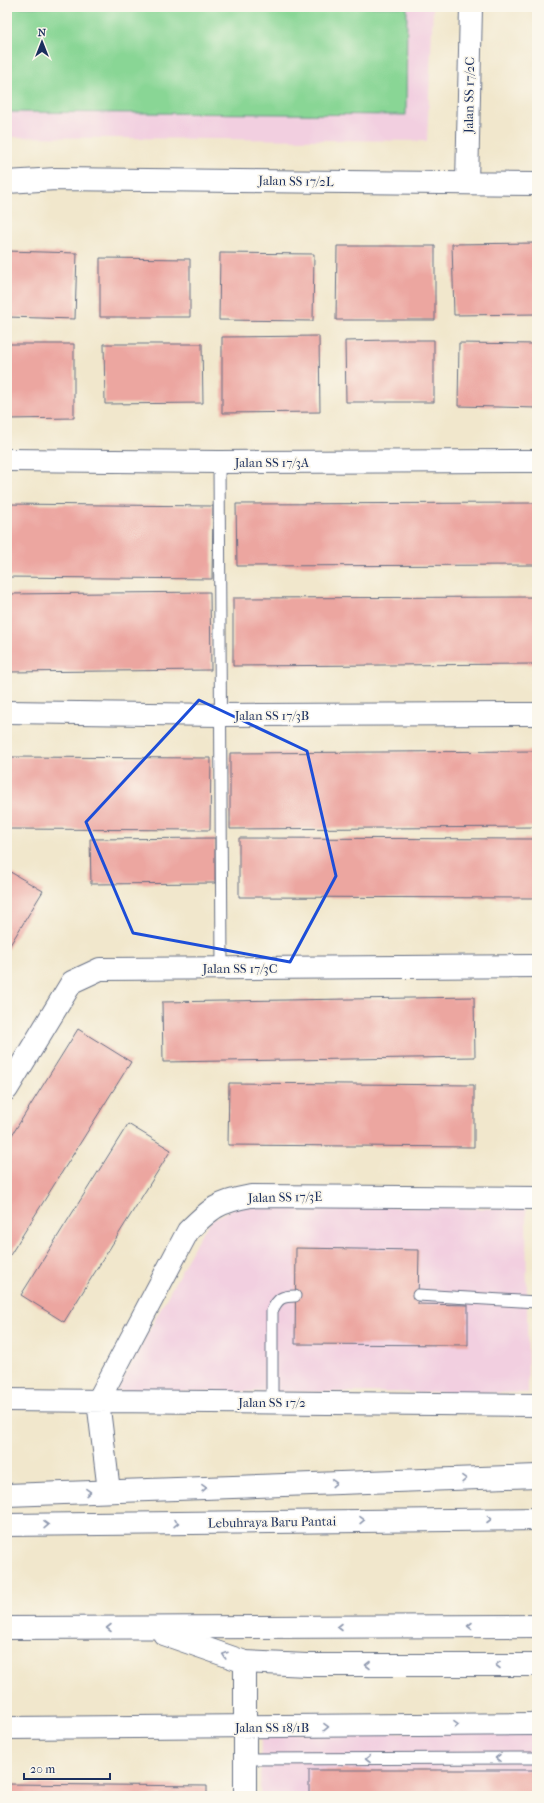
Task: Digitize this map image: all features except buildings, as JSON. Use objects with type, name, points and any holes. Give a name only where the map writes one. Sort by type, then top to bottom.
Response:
[{"type":"main road","name":"Jalan SS 17/2C","points":[[467,183],[471,7]]},
{"type":"main road","name":"Jalan SS 17/2L","points":[[7,182],[56,179],[537,184]]},
{"type":"main road","name":"Jalan SS 17/3A","points":[[7,460],[219,462],[537,461]]},
{"type":"main road","name":"Jalan SS 17/3B","points":[[7,712],[220,715],[537,714]]},
{"type":"main road","name":"Jalan SS 17/3C","points":[[7,1089],[72,982],[100,969],[537,966]]},
{"type":"main road","points":[[537,966],[537,972]]},
{"type":"main road","name":"Jalan SS 17/3E","points":[[98,1401],[188,1231],[207,1212],[228,1200],[251,1196],[537,1198]]},
{"type":"main road","name":"Jalan SS 17/2","points":[[7,1400],[537,1405]]},
{"type":"main road","points":[[98,1401],[109,1491]]},
{"type":"main road","points":[[7,1495],[537,1476]]},
{"type":"main road","name":"Lebuhraya Baru Pantai","points":[[7,1525],[537,1519]]},
{"type":"main road","points":[[7,1628],[537,1626]]},
{"type":"main road","points":[[148,1628],[245,1662],[307,1665],[537,1664]]},
{"type":"main road","points":[[245,1662],[245,1796]]},
{"type":"main road","name":"Jalan SS 18/1B","points":[[7,1728],[537,1724]]},
{"type":"lane","points":[[219,462],[222,968]]},
{"type":"lane","points":[[418,1295],[537,1302]]},
{"type":"lane","points":[[272,1402],[272,1311],[276,1302],[284,1296],[295,1296]]},
{"type":"lane","points":[[245,1759],[537,1758]]},
{"type":"highlighted area","points":[[199,700],[307,751],[336,876],[290,962],[133,933],[86,822]]},
{"type":"shaded area","points":[[7,7],[433,7],[427,141],[7,137]]},
{"type":"shaded area","points":[[257,1205],[526,1209],[528,1393],[117,1391],[199,1237],[212,1220],[231,1209]]},
{"type":"shaded area","points":[[537,1731],[537,1796],[260,1796],[261,1734]]},
{"type":"green space","points":[[7,7],[407,7],[406,115],[7,112]]}]
